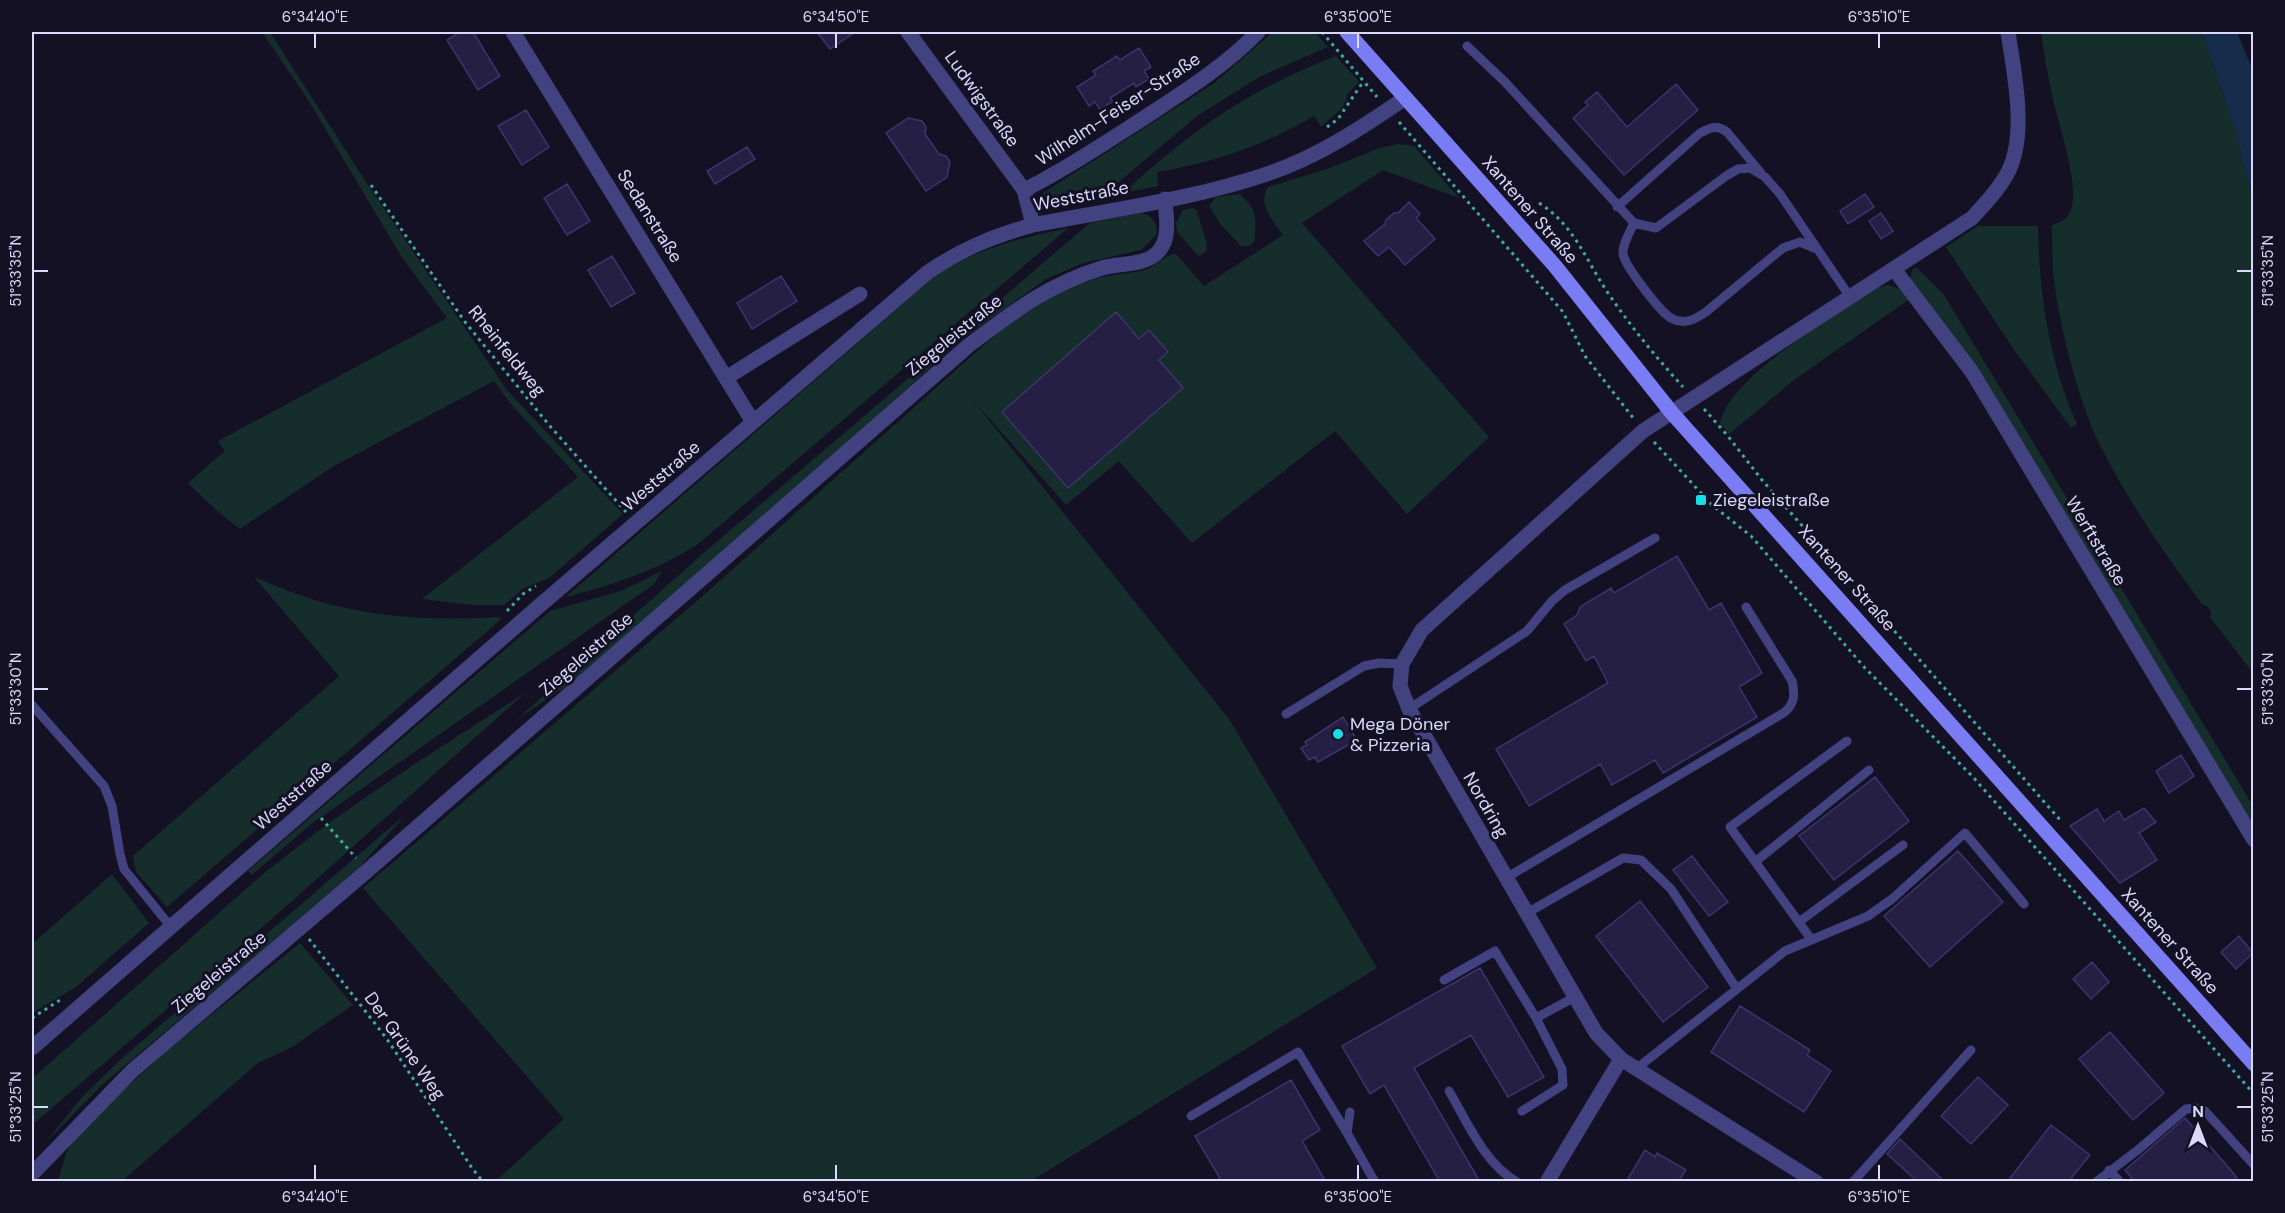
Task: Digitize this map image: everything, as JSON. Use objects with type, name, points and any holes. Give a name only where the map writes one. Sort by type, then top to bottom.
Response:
[{"type":"main road","name":"Xantener Straße","points":[[1347,32],[1555,266],[1672,413],[2253,1064]]},
{"type":"street","name":"Sedanstraße","points":[[513,32],[753,422]]},
{"type":"street","name":"Ludwigstraße","points":[[908,32],[1024,190],[1033,225]]},
{"type":"street","name":"Wilhelm-Feiser-Straße","points":[[1024,190],[1052,176],[1210,73],[1258,32]]},
{"type":"street","points":[[1402,664],[1422,630],[1643,431],[1972,218],[1994,194],[2008,172],[2017,138],[2018,106],[2008,32]]},
{"type":"street","name":"Weststraße","points":[[32,1048],[928,272],[974,245],[1033,225],[1234,184],[1271,173],[1328,147],[1373,121],[1405,98]]},
{"type":"street","name":"Ziegeleistraße","points":[[35,1176],[132,1071],[367,871],[968,346],[1040,293],[1104,268],[1148,260],[1156,254],[1163,246],[1166,236],[1165,199]]},
{"type":"street","name":"Werftstraße","points":[[1894,269],[1972,372],[2253,840]]},
{"type":"street","points":[[726,378],[860,294]]},
{"type":"street","name":"Nordring","points":[[1402,664],[1400,686],[1409,709],[1596,1033],[1621,1059],[1816,1182]]},
{"type":"street","points":[[1547,1182],[1621,1059]]},
{"type":"lane","points":[[1467,46],[1505,82],[1634,223],[1656,228],[1738,169],[1749,168],[1765,177]]},
{"type":"lane","points":[[1617,207],[1700,133],[1713,127],[1721,128],[1727,132],[1780,194],[1850,297]]},
{"type":"lane","points":[[1634,223],[1623,255],[1629,267],[1660,308],[1669,317],[1681,321],[1695,319],[1706,312],[1783,248],[1800,242],[1819,251]]},
{"type":"lane","points":[[1409,709],[1527,631],[1552,601],[1565,590],[1655,538]]},
{"type":"lane","points":[[1506,878],[1792,706],[1795,691],[1792,681],[1746,607]]},
{"type":"lane","points":[[1286,714],[1364,666],[1379,663],[1402,664]]},
{"type":"lane","points":[[32,705],[104,786],[112,806],[124,869],[171,927]]},
{"type":"lane","points":[[1811,939],[1730,827],[1847,741]]},
{"type":"lane","points":[[1755,862],[1869,770]]},
{"type":"lane","points":[[1636,1069],[1785,951],[1838,930],[1868,916],[1884,905],[1965,833],[2024,903]]},
{"type":"lane","points":[[1799,922],[1903,845]]},
{"type":"lane","points":[[1527,913],[1623,858],[1641,860],[1671,889],[1737,989]]},
{"type":"lane","points":[[1444,980],[1495,951],[1536,1018],[1562,1069],[1563,1085],[1522,1111]]},
{"type":"lane","points":[[1536,1018],[1575,997]]},
{"type":"lane","points":[[1853,1182],[1971,1050]]},
{"type":"lane","points":[[1191,1116],[1298,1052],[1376,1182]]},
{"type":"lane","points":[[1449,1091],[1490,1160],[1502,1173],[1517,1182]]},
{"type":"lane","points":[[2096,1182],[2186,1109],[2196,1108],[2205,1111],[2253,1165]]},
{"type":"lane","points":[[1347,1133],[1350,1112]]},
{"type":"lane","points":[[2109,1170],[2120,1182]]},
{"type":"path","points":[[1322,32],[1563,312],[1585,356],[1643,431],[1712,505],[1751,536],[1865,668],[1971,776],[2253,1094]]},
{"type":"path","name":"Rheinfeldweg","points":[[371,184],[465,322],[549,425],[636,524]]},
{"type":"path","points":[[1539,203],[1555,213],[1569,229],[1607,291],[1644,343],[1727,435],[1761,480],[2063,823]]},
{"type":"path","points":[[310,806],[367,871]]},
{"type":"path","name":"Der Grüne Weg","points":[[300,928],[387,1039],[483,1182]]},
{"type":"green space","points":[[262,32],[270,32],[366,182],[507,390],[623,514],[549,578],[524,588],[504,605],[472,605],[422,599],[578,477],[510,403],[494,381],[334,466],[240,529],[188,483],[225,451],[218,441],[447,318],[403,259],[308,100]]},
{"type":"green space","points":[[1273,32],[1315,32],[1328,47],[1261,76],[1197,116],[1101,197],[1049,206],[1043,201],[1043,193],[1213,84]]},
{"type":"green space","points":[[2041,32],[2202,32],[2235,130],[2253,199],[2253,673],[2210,617],[2211,612],[2208,607],[2202,604],[2188,585],[2136,508],[2101,447],[2084,408],[2064,337],[2053,271],[2052,225],[2069,214],[2073,202],[2073,189],[2050,86]]},
{"type":"green space","points":[[1336,56],[1359,82],[1348,93],[1343,107],[1321,127],[1314,116],[1276,136],[1238,151],[1199,163],[1157,172],[1158,186],[1123,193],[1173,150],[1222,114],[1276,83]]},
{"type":"green space","points":[[1398,144],[1414,146],[1459,198],[1383,170],[1302,223],[1489,437],[1407,514],[1335,431],[1192,543],[1119,461],[1066,505],[972,399],[1229,719],[1377,968],[1031,1181],[496,1181],[564,1119],[363,888],[705,594],[1012,320],[1073,287],[1101,277],[1145,270],[1164,258],[1176,254],[1204,286],[1283,235],[1265,206],[1265,193],[1268,187],[1327,169],[1380,148]]},
{"type":"green space","points":[[1240,194],[1255,215],[1255,241],[1249,246],[1241,246],[1221,225],[1209,206],[1216,197]]},
{"type":"green space","points":[[1193,208],[1197,211],[1207,244],[1206,252],[1198,256],[1177,232],[1176,223],[1183,210]]},
{"type":"green space","points":[[1141,213],[1153,220],[1157,234],[1141,250],[1083,263],[1046,279],[961,340],[670,602],[581,676],[516,720],[706,551],[1090,223]]},
{"type":"green space","points":[[1978,226],[2038,226],[2047,327],[2059,376],[2077,424],[2071,428],[2015,351],[1946,247]]},
{"type":"green space","points":[[1068,228],[698,544],[667,562],[634,576],[566,597],[936,275],[969,257],[1000,245]]},
{"type":"green space","points":[[1916,267],[1944,295],[2253,806],[2253,825],[1978,370],[1910,280],[1912,271]]},
{"type":"green space","points":[[1888,285],[1900,289],[1908,300],[1794,380],[1729,434],[1720,423],[1728,405],[1743,385],[1764,366],[1813,330],[1878,288]]},
{"type":"green space","points":[[662,571],[654,584],[310,825],[252,875],[248,871],[550,611],[621,591]]},
{"type":"green space","points":[[254,577],[316,600],[378,614],[438,618],[500,617],[499,621],[167,907],[136,872],[133,856],[339,676]]},
{"type":"green space","points":[[525,693],[282,910],[32,1125],[32,1079],[256,880],[354,806]]},
{"type":"green space","points":[[406,814],[358,869],[103,1084],[44,1144],[83,1096],[120,1060]]},
{"type":"green space","points":[[112,874],[149,923],[76,987],[32,1013],[32,944]]},
{"type":"green space","points":[[300,943],[353,1005],[292,1047],[258,1063],[122,1181],[58,1182],[66,1153],[76,1136],[96,1115],[168,1050]]},
{"type":"water","points":[[2202,32],[2237,32],[2253,71],[2253,199],[2235,130]]},
{"type":"building","points":[[460,32],[473,32],[500,76],[478,90],[447,40]]},
{"type":"building","points":[[817,32],[855,32],[830,49]]},
{"type":"building","points":[[1139,48],[1151,67],[1144,71],[1149,79],[1136,87],[1134,83],[1110,98],[1113,101],[1100,110],[1095,102],[1089,106],[1077,87],[1096,75],[1093,71],[1117,56],[1120,60]]},
{"type":"building","points":[[1676,84],[1698,110],[1624,175],[1573,118],[1588,105],[1585,102],[1597,92],[1627,127]]},
{"type":"building","points":[[526,110],[549,147],[522,165],[498,126]]},
{"type":"building","points":[[908,118],[922,121],[926,127],[925,134],[939,154],[946,156],[950,162],[947,177],[926,191],[886,133]]},
{"type":"building","points":[[747,147],[755,159],[715,184],[707,171]]},
{"type":"building","points":[[567,184],[590,221],[567,235],[544,198]]},
{"type":"building","points":[[1865,194],[1874,207],[1848,224],[1840,211]]},
{"type":"building","points":[[1409,202],[1420,214],[1416,218],[1435,239],[1405,265],[1389,247],[1378,256],[1364,241]]},
{"type":"building","points":[[1881,213],[1893,231],[1881,239],[1869,221]]},
{"type":"building","points":[[612,256],[635,293],[611,307],[588,270]]},
{"type":"building","points":[[781,276],[797,301],[752,329],[737,303]]},
{"type":"building","points":[[1116,312],[1139,339],[1149,330],[1168,352],[1159,360],[1183,388],[1068,488],[1002,412]]},
{"type":"building","points":[[1677,556],[1709,610],[1721,603],[1762,673],[1739,687],[1757,717],[1663,773],[1655,760],[1612,785],[1600,764],[1529,806],[1496,749],[1608,683],[1594,656],[1586,661],[1564,624],[1577,615],[1580,607],[1611,588],[1614,593]]},
{"type":"building","points":[[1343,717],[1357,740],[1318,762],[1315,757],[1309,760],[1301,748],[1307,745],[1305,742]]},
{"type":"building","points":[[2181,755],[2194,776],[2169,793],[2156,771]]},
{"type":"building","points":[[1875,777],[1909,821],[1834,880],[1799,836]]},
{"type":"building","points":[[2144,808],[2156,822],[2139,833],[2157,860],[2120,883],[2070,826],[2097,809],[2104,821],[2119,811],[2124,820]]},
{"type":"building","points":[[1958,851],[2003,902],[1930,967],[1884,916]]},
{"type":"building","points":[[1692,856],[1728,902],[1709,916],[1673,870]]},
{"type":"building","points":[[1640,901],[1708,987],[1663,1022],[1596,936]]},
{"type":"building","points":[[2239,936],[2253,953],[2236,969],[2221,952]]},
{"type":"building","points":[[2092,962],[2109,982],[2091,999],[2073,979]]},
{"type":"building","points":[[1480,968],[1544,1077],[1508,1097],[1471,1035],[1414,1068],[1480,1182],[1440,1182],[1384,1085],[1370,1094],[1342,1046]]},
{"type":"building","points":[[1740,1006],[1810,1050],[1807,1055],[1831,1071],[1804,1112],[1711,1052]]},
{"type":"building","points":[[2110,1032],[2164,1093],[2133,1120],[2079,1059]]},
{"type":"building","points":[[1978,1077],[2008,1105],[1971,1144],[1941,1116]]},
{"type":"building","points":[[1291,1080],[1320,1130],[1302,1141],[1326,1182],[1222,1182],[1195,1136]]},
{"type":"building","points":[[2185,1118],[2240,1182],[2135,1182],[2125,1170]]},
{"type":"building","points":[[2051,1125],[2090,1155],[2068,1182],[2007,1182]]},
{"type":"building","points":[[1900,1139],[1945,1182],[1918,1182],[1887,1154]]},
{"type":"building","points":[[1645,1150],[1655,1157],[1657,1153],[1686,1170],[1678,1182],[1626,1182]]},
{"type":"place","name":"Ziegeleistraße","points":[[1701,500]]},
{"type":"place","name":"Mega Döner & Pizzeria","points":[[1338,734]]}]
